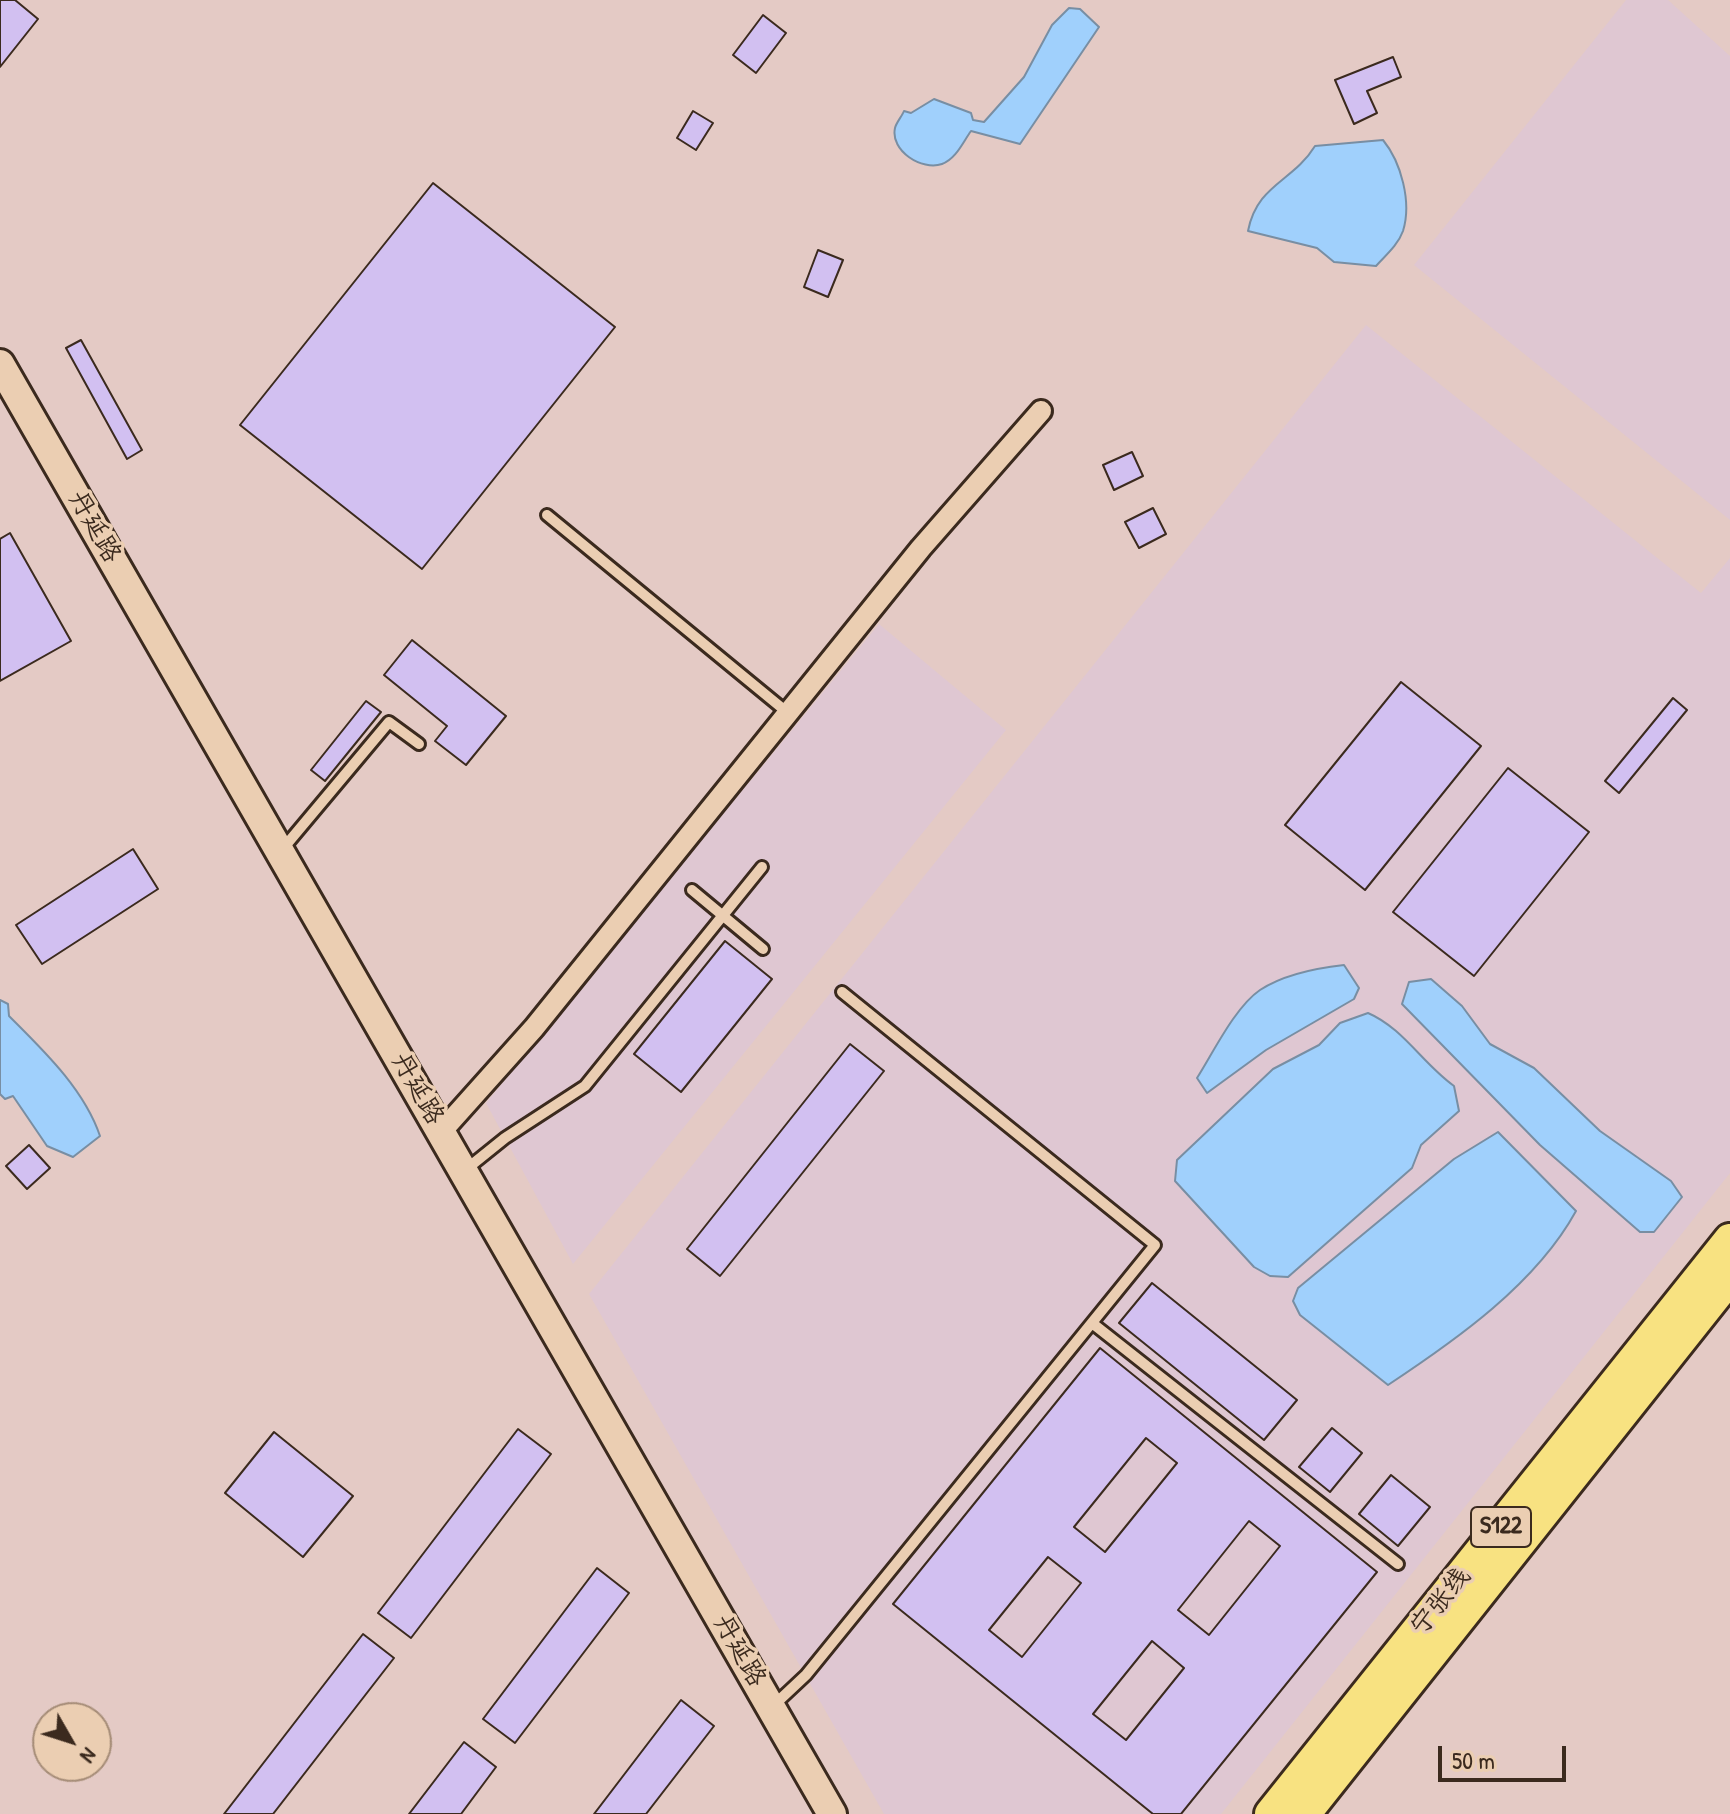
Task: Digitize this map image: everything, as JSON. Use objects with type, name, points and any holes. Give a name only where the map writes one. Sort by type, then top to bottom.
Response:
[{"type":"main road","name":"丹延路","points":[[0,364],[832,1814]]},
{"type":"main road","name":"宁张线","points":[[1271,1814],[1730,1240]]},
{"type":"main road","name":"宁张线","points":[[1304,1814],[1730,1277]]},
{"type":"street","points":[[441,1132],[534,1028],[921,548],[1041,411]]},
{"type":"lane","points":[[547,515],[788,713]]},
{"type":"lane","points":[[280,852],[389,722],[419,744]]},
{"type":"lane","points":[[464,1171],[505,1138],[585,1086],[762,867]]},
{"type":"lane","points":[[692,890],[763,949]]},
{"type":"lane","points":[[771,1708],[806,1675],[1155,1245],[842,992]]},
{"type":"lane","points":[[1092,1323],[1398,1564]]},
{"type":"shaded area","points":[[1626,0],[1668,0],[1730,56],[1730,520],[1414,265]]},
{"type":"shaded area","points":[[1366,325],[1701,593],[1730,558],[1730,1173],[1221,1814],[884,1814],[589,1294]]},
{"type":"shaded area","points":[[879,624],[1006,730],[573,1264],[486,1103]]},
{"type":"water","points":[[1069,8],[1080,9],[1099,27],[1020,144],[971,131],[955,154],[942,164],[926,165],[902,151],[897,144],[895,128],[904,111],[911,113],[934,99],[971,113],[973,120],[984,122],[1024,77],[1052,25]]},
{"type":"water","points":[[1383,140],[1400,171],[1406,208],[1401,236],[1376,266],[1334,262],[1317,248],[1248,231],[1259,203],[1297,168],[1315,146]]},
{"type":"water","points":[[1344,965],[1359,988],[1354,999],[1266,1050],[1207,1093],[1197,1078],[1233,1019],[1251,998],[1260,990],[1290,976]]},
{"type":"water","points":[[1431,979],[1462,1006],[1490,1044],[1534,1068],[1600,1131],[1671,1181],[1682,1197],[1654,1232],[1640,1232],[1540,1145],[1402,1004],[1409,982]]},
{"type":"water","points":[[0,1000],[8,1004],[9,1016],[62,1072],[93,1119],[100,1136],[73,1157],[47,1146],[13,1096],[5,1099],[0,1094]]},
{"type":"water","points":[[1368,1013],[1392,1028],[1454,1086],[1459,1111],[1421,1145],[1412,1168],[1288,1277],[1270,1276],[1254,1267],[1175,1181],[1177,1160],[1273,1069],[1319,1045],[1340,1023]]},
{"type":"water","points":[[1498,1132],[1576,1211],[1559,1238],[1517,1286],[1467,1329],[1388,1385],[1300,1315],[1293,1301],[1298,1288],[1454,1159]]},
{"type":"building","points":[[0,0],[15,0],[38,19],[0,67]]},
{"type":"building","points":[[763,15],[786,33],[756,73],[733,55]]},
{"type":"building","points":[[1393,57],[1401,77],[1367,91],[1377,113],[1354,124],[1335,80]]},
{"type":"building","points":[[693,111],[713,123],[696,150],[677,138]]},
{"type":"building","points":[[433,183],[615,327],[422,569],[240,425]]},
{"type":"building","points":[[818,250],[843,260],[828,297],[804,287]]},
{"type":"building","points":[[81,340],[142,450],[127,459],[66,348]]},
{"type":"building","points":[[1132,452],[1143,476],[1114,490],[1103,465]]},
{"type":"building","points":[[1153,508],[1166,534],[1139,548],[1125,522]]},
{"type":"building","points":[[10,533],[71,641],[0,681],[0,539]]},
{"type":"building","points":[[412,640],[506,716],[466,765],[435,741],[447,726],[384,675]]},
{"type":"building","points":[[1401,682],[1481,746],[1365,890],[1285,825]]},
{"type":"building","points":[[1673,698],[1687,710],[1619,793],[1605,781]]},
{"type":"building","points":[[366,701],[381,712],[325,781],[311,770]]},
{"type":"building","points":[[1508,768],[1589,832],[1474,976],[1393,912]]},
{"type":"building","points":[[133,849],[158,889],[42,964],[16,925]]},
{"type":"building","points":[[725,941],[772,979],[681,1092],[634,1054]]},
{"type":"building","points":[[850,1044],[884,1071],[720,1276],[687,1249]]},
{"type":"building","points":[[29,1145],[50,1168],[27,1189],[6,1166]]},
{"type":"building","points":[[1152,1283],[1297,1400],[1264,1440],[1119,1323]]},
{"type":"building","points":[[1100,1348],[1377,1572],[1181,1814],[1153,1814],[893,1604]],"holes":[[[1146,1438],[1177,1463],[1105,1552],[1074,1527]],[[1249,1521],[1280,1546],[1209,1635],[1178,1610]],[[1048,1557],[1081,1583],[1022,1657],[989,1630]],[[1152,1641],[1184,1668],[1126,1740],[1093,1714]]]},
{"type":"building","points":[[1332,1428],[1362,1453],[1330,1492],[1299,1467]]},
{"type":"building","points":[[518,1429],[551,1454],[411,1638],[378,1613]]},
{"type":"building","points":[[274,1432],[353,1496],[303,1557],[225,1493]]},
{"type":"building","points":[[1391,1475],[1430,1507],[1398,1546],[1359,1514]]},
{"type":"building","points":[[597,1568],[629,1593],[515,1743],[483,1719]]},
{"type":"building","points":[[363,1634],[394,1658],[273,1814],[224,1814]]},
{"type":"building","points":[[681,1700],[714,1726],[646,1814],[594,1814]]},
{"type":"building","points":[[464,1742],[496,1767],[461,1814],[409,1814]]}]
